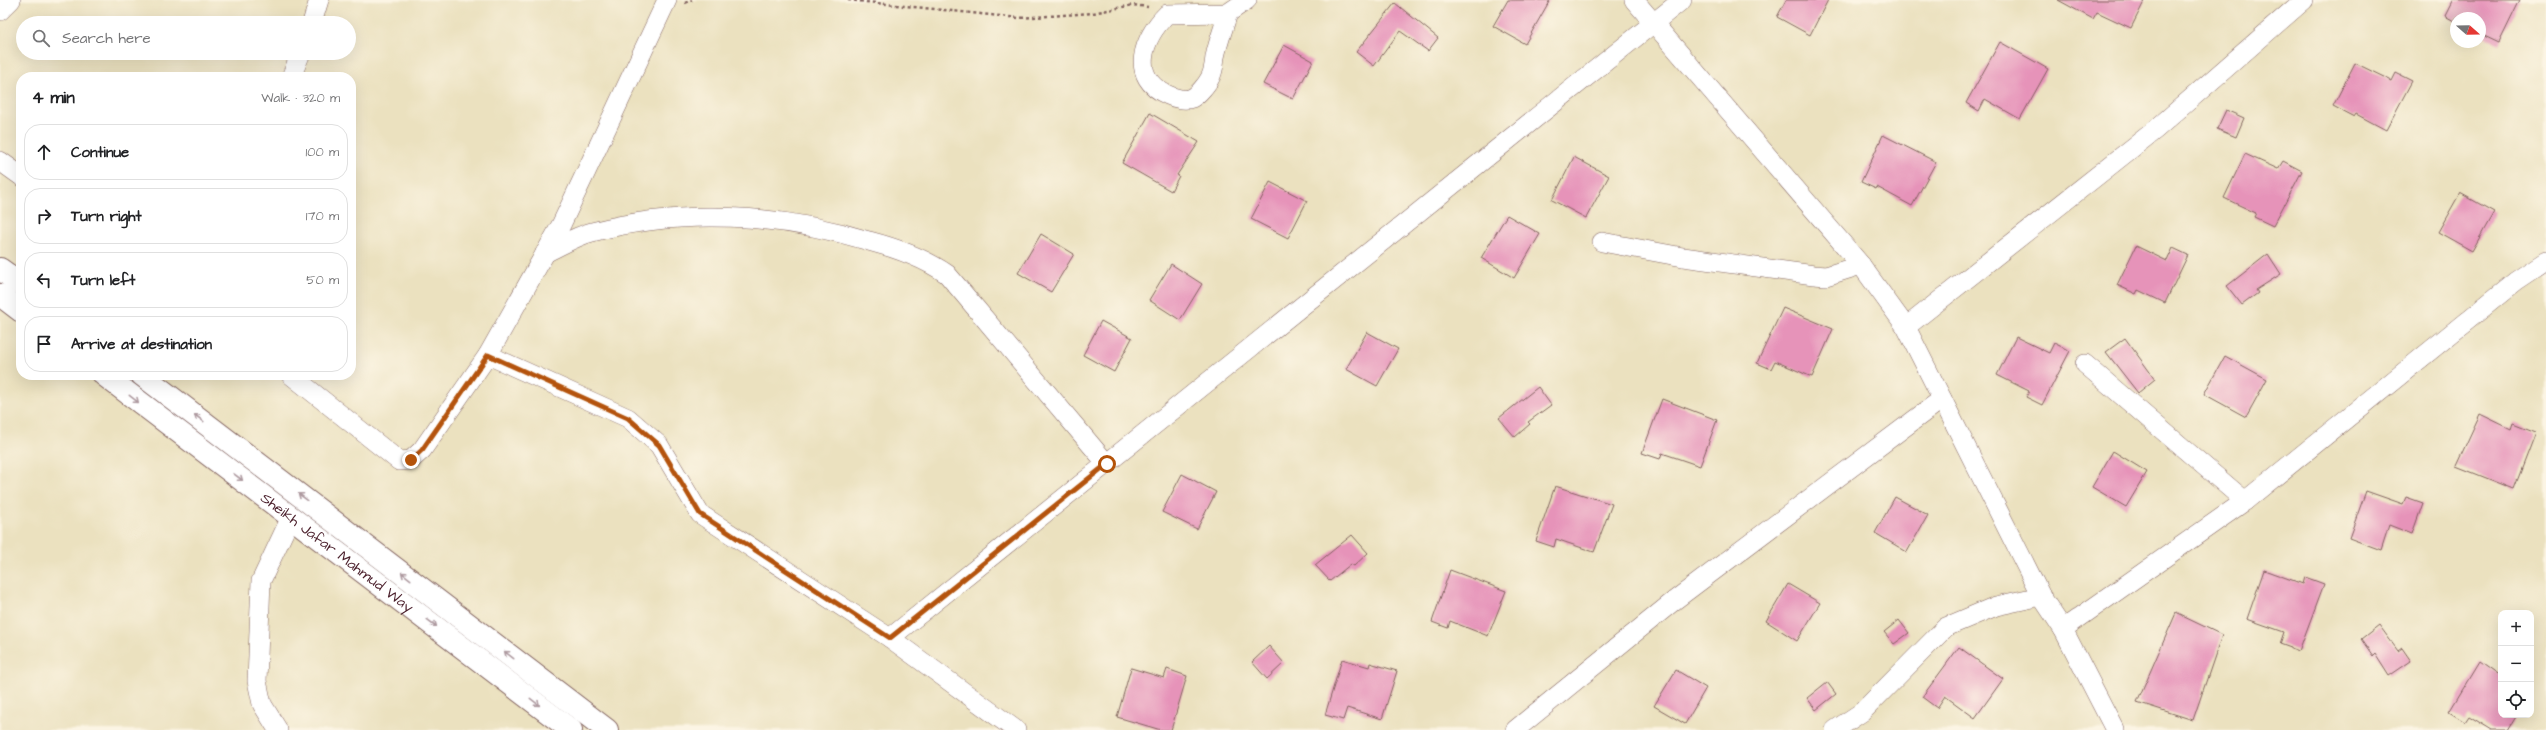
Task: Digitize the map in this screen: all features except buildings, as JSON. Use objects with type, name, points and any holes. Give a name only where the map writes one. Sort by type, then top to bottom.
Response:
[{"type":"main road","points":[[0,269],[16,280]]},
{"type":"main road","points":[[0,295],[16,307]]},
{"type":"main road","name":"Sheikh Jafar Mahmud Way","points":[[111,380],[571,730]]},
{"type":"main road","name":"Sheikh Jafar Mahmud Way","points":[[149,380],[607,730]]},
{"type":"street","points":[[0,11],[11,0]]},
{"type":"street","points":[[314,16],[319,0]]},
{"type":"street","points":[[297,380],[399,461],[411,460],[422,450],[488,355],[561,225],[667,0]]},
{"type":"street","points":[[1228,13],[1210,78],[1198,93],[1186,99],[1173,97],[1159,91],[1148,80],[1144,71],[1144,53],[1155,27],[1167,14],[1228,13],[1247,0]]},
{"type":"street","points":[[1634,0],[1861,265],[1906,327],[2041,596],[2063,629],[2112,729]]},
{"type":"street","points":[[890,638],[1682,0]]},
{"type":"street","points":[[1906,327],[2155,130],[2304,0]]},
{"type":"street","points":[[293,72],[298,60]]},
{"type":"street","points":[[0,161],[16,172]]},
{"type":"street","points":[[545,253],[590,232],[666,218],[708,217],[782,220],[836,230],[891,247],[935,265],[947,274],[1107,464]]},
{"type":"street","points":[[1602,242],[1682,257],[1814,275],[1826,276],[1861,265]]},
{"type":"street","points":[[2063,629],[2245,502],[2516,281],[2546,261]]},
{"type":"street","points":[[488,355],[628,418],[659,445],[700,514],[890,638],[1016,730]]},
{"type":"street","points":[[2085,364],[2245,502]]},
{"type":"street","points":[[1514,730],[1675,600],[1942,399]]},
{"type":"street","points":[[274,729],[262,704],[258,681],[261,581],[291,517]]},
{"type":"street","points":[[1835,730],[1862,712],[1946,627],[1996,606],[2041,596]]},
{"type":"path","points":[[848,0],[1019,18],[1093,13],[1132,5],[1149,7],[1167,14]]},
{"type":"route","points":[[411,460],[422,450],[488,355],[628,418],[659,445],[672,464],[700,514],[890,638],[1107,464]]}]
